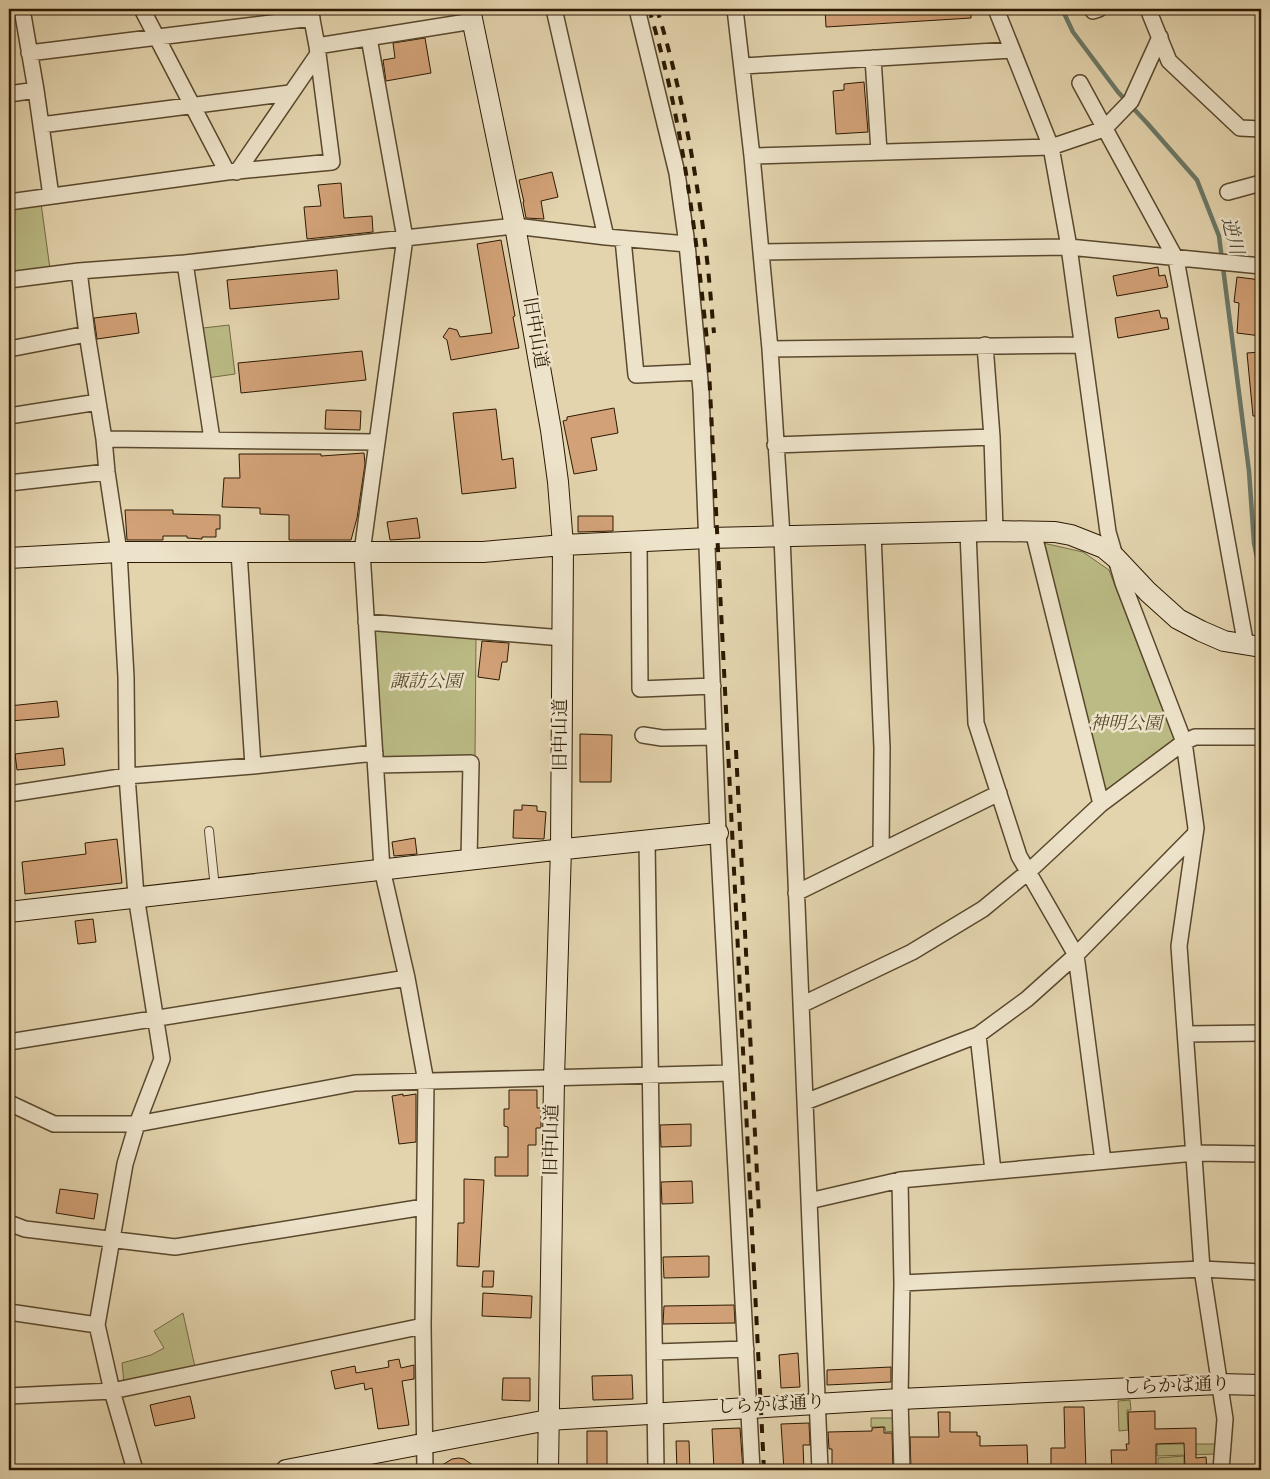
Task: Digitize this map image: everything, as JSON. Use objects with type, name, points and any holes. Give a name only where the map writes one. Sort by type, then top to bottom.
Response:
[{"type":"street","points":[[22,9],[51,196]]},
{"type":"street","points":[[142,9],[192,105],[232,172]]},
{"type":"street","points":[[554,9],[606,237]]},
{"type":"street","points":[[637,9],[677,173],[688,244],[699,372],[708,538],[718,834],[752,1470]]},
{"type":"street","points":[[735,9],[743,66],[770,349],[782,536],[820,1470]]},
{"type":"street","points":[[996,9],[1051,147],[1069,247],[1108,532],[1123,583],[1184,742],[1196,828],[1179,946],[1202,1270],[1225,1420],[1221,1470]]},
{"type":"street","points":[[1148,9],[1169,61],[1240,128],[1261,129]]},
{"type":"street","points":[[9,202],[232,172],[332,162],[318,50],[311,13],[155,37],[29,53]]},
{"type":"street","points":[[232,172],[290,93],[318,50],[471,15]]},
{"type":"street","name":"旧中山道","points":[[471,15],[515,226],[551,430],[558,482],[563,545],[562,849],[554,1078],[548,1470]]},
{"type":"street","points":[[752,156],[1051,147],[1104,129],[1127,106],[1160,37]]},
{"type":"street","points":[[369,38],[405,238],[362,552],[382,869],[407,978],[426,1082],[424,1207],[425,1470]]},
{"type":"street","points":[[743,66],[1012,50]]},
{"type":"street","points":[[873,58],[879,152]]},
{"type":"street","points":[[9,558],[120,552],[483,552],[563,545],[708,538],[995,531],[1055,532],[1071,535],[1104,548],[1178,619],[1224,641],[1254,646],[1176,259],[1080,84]]},
{"type":"street","points":[[9,94],[36,90]]},
{"type":"street","points":[[41,125],[290,93]]},
{"type":"street","points":[[1228,192],[1261,183]]},
{"type":"street","points":[[9,280],[79,271],[185,263],[515,226],[623,239],[688,244]]},
{"type":"street","points":[[623,239],[636,374],[699,372]]},
{"type":"street","points":[[761,252],[1069,247],[1261,266]]},
{"type":"street","points":[[185,263],[212,439]]},
{"type":"street","points":[[79,271],[120,552],[126,677],[127,776],[136,896],[162,1059],[137,1124],[125,1164],[97,1325],[112,1391],[135,1470]]},
{"type":"street","points":[[9,348],[87,334]]},
{"type":"street","points":[[985,345],[992,437],[995,531]]},
{"type":"street","points":[[770,349],[1082,345]]},
{"type":"street","points":[[9,416],[98,402]]},
{"type":"street","points":[[775,445],[992,437]]},
{"type":"street","points":[[104,439],[376,442]]},
{"type":"street","points":[[9,483],[107,472]]},
{"type":"street","points":[[1033,531],[1101,804]]},
{"type":"street","points":[[968,532],[976,723],[1019,856],[1076,955],[1103,1161]]},
{"type":"street","points":[[872,534],[882,748],[882,851]]},
{"type":"street","points":[[639,542],[640,689],[713,686]]},
{"type":"street","points":[[239,552],[253,766]]},
{"type":"street","points":[[366,622],[563,638]]},
{"type":"street","points":[[643,735],[662,738],[714,736]]},
{"type":"street","points":[[801,1004],[912,952],[982,909],[1028,872],[1101,804],[1184,742],[1195,737],[1261,737]]},
{"type":"street","points":[[9,794],[127,776],[253,766],[375,759],[471,763],[469,859]]},
{"type":"street","points":[[796,893],[999,793]]},
{"type":"street","points":[[9,912],[469,859],[718,834]]},
{"type":"street","points":[[805,1102],[978,1035],[1027,999],[1076,955],[1195,834]]},
{"type":"street","points":[[647,840],[656,1470]]},
{"type":"street","points":[[9,1042],[407,978]]},
{"type":"street","points":[[1186,1034],[1261,1032]]},
{"type":"street","points":[[978,1035],[993,1171]]},
{"type":"street","points":[[9,1103],[54,1124],[137,1124],[355,1084],[731,1073]]},
{"type":"street","points":[[809,1201],[900,1180],[1195,1153],[1261,1154]]},
{"type":"street","points":[[900,1180],[902,1283],[900,1399],[902,1470]]},
{"type":"street","points":[[9,1223],[25,1229],[175,1247],[424,1207]]},
{"type":"street","points":[[902,1283],[1202,1270],[1261,1272]]},
{"type":"street","points":[[9,1312],[97,1325]]},
{"type":"street","points":[[9,1396],[112,1391],[424,1326]]},
{"type":"street","points":[[655,1352],[746,1349]]},
{"type":"street","name":"しらかば通り","points":[[288,1470],[548,1420],[900,1399],[1219,1384],[1261,1385]]},
{"type":"lane","points":[[209,831],[215,888]]},
{"type":"green space","points":[[41,203],[50,269],[9,275],[9,207]]},
{"type":"green space","points":[[229,325],[235,374],[207,378],[200,334],[203,328]]},
{"type":"green space","name":"神明公園","points":[[1043,543],[1083,552],[1109,570],[1174,739],[1106,790],[1101,789]]},
{"type":"green space","name":"諏訪公園","points":[[373,629],[476,638],[475,758],[383,758]]},
{"type":"green space","points":[[183,1313],[195,1367],[124,1383],[122,1363],[151,1355],[164,1348],[154,1331]]},
{"type":"green space","points":[[1130,1400],[1131,1410],[1127,1410],[1128,1430],[1119,1431],[1118,1401]]},
{"type":"green space","points":[[871,1418],[893,1418],[894,1431],[886,1432],[885,1427],[871,1427]]},
{"type":"green space","points":[[1157,1444],[1216,1444],[1216,1454],[1157,1456]]},
{"type":"green space","points":[[1184,1456],[1184,1470],[1176,1470],[1176,1465],[1158,1466],[1158,1458]]},
{"type":"building","points":[[825,9],[971,9],[971,18],[826,27]]},
{"type":"building","points":[[425,38],[431,73],[386,81],[383,60],[395,58],[393,43]]},
{"type":"building","points":[[864,82],[868,132],[836,134],[833,91],[844,90],[844,84]]},
{"type":"building","points":[[552,172],[558,197],[541,201],[544,219],[526,218],[519,180]]},
{"type":"building","points":[[341,183],[344,218],[372,216],[373,232],[307,239],[304,207],[321,206],[318,185]]},
{"type":"building","points":[[501,240],[519,348],[451,360],[447,340],[443,337],[449,328],[457,330],[460,337],[492,333],[477,244]]},
{"type":"building","points":[[1158,267],[1159,276],[1165,275],[1168,287],[1117,296],[1113,276]]},
{"type":"building","points":[[337,270],[339,299],[230,309],[227,280]]},
{"type":"building","points":[[1237,277],[1261,280],[1261,336],[1237,333],[1239,303],[1234,302]]},
{"type":"building","points":[[1159,310],[1161,318],[1167,318],[1169,329],[1118,338],[1115,318]]},
{"type":"building","points":[[136,313],[139,333],[97,339],[94,318]]},
{"type":"building","points":[[362,351],[366,380],[241,393],[238,363]]},
{"type":"building","points":[[1261,352],[1261,416],[1253,416],[1247,353]]},
{"type":"building","points":[[614,408],[618,433],[591,438],[597,470],[574,474],[563,421],[567,420],[567,417]]},
{"type":"building","points":[[496,409],[502,460],[513,458],[516,488],[462,494],[453,413]]},
{"type":"building","points":[[326,410],[361,411],[360,430],[325,429]]},
{"type":"building","points":[[364,453],[365,464],[357,518],[351,540],[289,540],[289,515],[260,514],[260,508],[222,507],[224,478],[240,478],[239,454],[321,454],[321,456]]},
{"type":"building","points":[[125,510],[173,510],[173,514],[220,515],[220,529],[216,529],[216,537],[202,537],[202,539],[187,538],[187,536],[163,536],[163,540],[127,540]]},
{"type":"building","points":[[578,516],[613,516],[613,531],[578,532]]},
{"type":"building","points":[[417,518],[420,538],[390,540],[387,522]]},
{"type":"building","points":[[482,641],[509,643],[507,662],[502,662],[499,680],[478,677]]},
{"type":"building","points":[[57,701],[59,717],[10,721],[9,706]]},
{"type":"building","points":[[580,734],[612,735],[611,782],[580,782]]},
{"type":"building","points":[[63,748],[65,765],[17,770],[15,754]]},
{"type":"building","points":[[522,805],[537,806],[537,811],[546,812],[544,839],[513,838],[514,810],[522,810]]},
{"type":"building","points":[[415,838],[417,854],[394,856],[392,842]]},
{"type":"building","points":[[117,839],[122,883],[25,894],[22,862],[86,854],[85,843]]},
{"type":"building","points":[[93,919],[96,942],[78,944],[75,921]]},
{"type":"building","points":[[509,1090],[537,1090],[537,1108],[541,1108],[541,1128],[536,1128],[536,1145],[528,1145],[528,1176],[495,1176],[495,1157],[508,1157],[508,1127],[504,1126],[504,1109],[509,1109]]},
{"type":"building","points":[[403,1094],[403,1096],[416,1094],[416,1142],[399,1144],[392,1096]]},
{"type":"building","points":[[691,1124],[691,1146],[661,1147],[660,1125]]},
{"type":"building","points":[[464,1179],[484,1180],[479,1267],[457,1266],[458,1223],[464,1223]]},
{"type":"building","points":[[692,1181],[693,1203],[662,1204],[661,1182]]},
{"type":"building","points":[[60,1189],[98,1194],[94,1219],[56,1213]]},
{"type":"building","points":[[709,1256],[709,1277],[664,1278],[663,1257]]},
{"type":"building","points":[[483,1271],[494,1271],[493,1287],[482,1287]]},
{"type":"building","points":[[483,1293],[532,1296],[531,1318],[482,1316]]},
{"type":"building","points":[[734,1305],[735,1323],[663,1324],[664,1306]]},
{"type":"building","points":[[798,1353],[800,1387],[781,1388],[779,1355]]},
{"type":"building","points":[[399,1359],[401,1368],[414,1365],[414,1379],[402,1381],[409,1425],[378,1429],[372,1388],[365,1390],[364,1383],[335,1389],[331,1371],[355,1366],[356,1373],[389,1367],[388,1361]]},
{"type":"building","points":[[891,1367],[891,1382],[827,1385],[827,1370]]},
{"type":"building","points":[[632,1375],[633,1399],[593,1400],[592,1376]]},
{"type":"building","points":[[503,1378],[530,1378],[530,1401],[502,1400]]},
{"type":"building","points":[[190,1396],[195,1418],[155,1426],[150,1405]]},
{"type":"building","points":[[1064,1407],[1084,1407],[1086,1470],[1051,1470],[1051,1448],[1065,1448]]},
{"type":"building","points":[[1155,1411],[1155,1429],[1196,1428],[1196,1458],[1206,1457],[1207,1470],[1185,1470],[1184,1443],[1156,1444],[1156,1470],[1112,1470],[1111,1450],[1127,1450],[1126,1444],[1129,1444],[1128,1412]]},
{"type":"building","points":[[938,1412],[950,1412],[950,1432],[977,1432],[977,1436],[980,1436],[980,1446],[1027,1445],[1028,1470],[911,1470],[910,1437],[939,1437]]},
{"type":"building","points":[[809,1423],[810,1445],[803,1445],[804,1470],[784,1470],[781,1424]]},
{"type":"building","points":[[884,1427],[884,1433],[892,1433],[893,1470],[832,1470],[832,1449],[829,1449],[828,1432],[872,1431],[872,1428]]},
{"type":"building","points":[[740,1428],[743,1470],[714,1470],[712,1429]]},
{"type":"building","points":[[587,1431],[607,1431],[607,1467],[587,1467]]},
{"type":"building","points":[[676,1441],[689,1441],[690,1470],[677,1470]]},
{"type":"building","points":[[452,1459],[464,1459],[480,1470],[434,1470]]},
{"type":"waterway","name":"逆川","points":[[1062,9],[1073,32],[1118,92],[1197,180],[1219,236],[1249,471],[1254,543],[1261,577]]},
{"type":"railway","points":[[649,9],[671,93],[687,178],[708,350],[764,1470]]},
{"type":"railway","points":[[657,9],[680,95],[697,184],[714,333]]},
{"type":"railway","points":[[736,750],[759,1215]]}]
